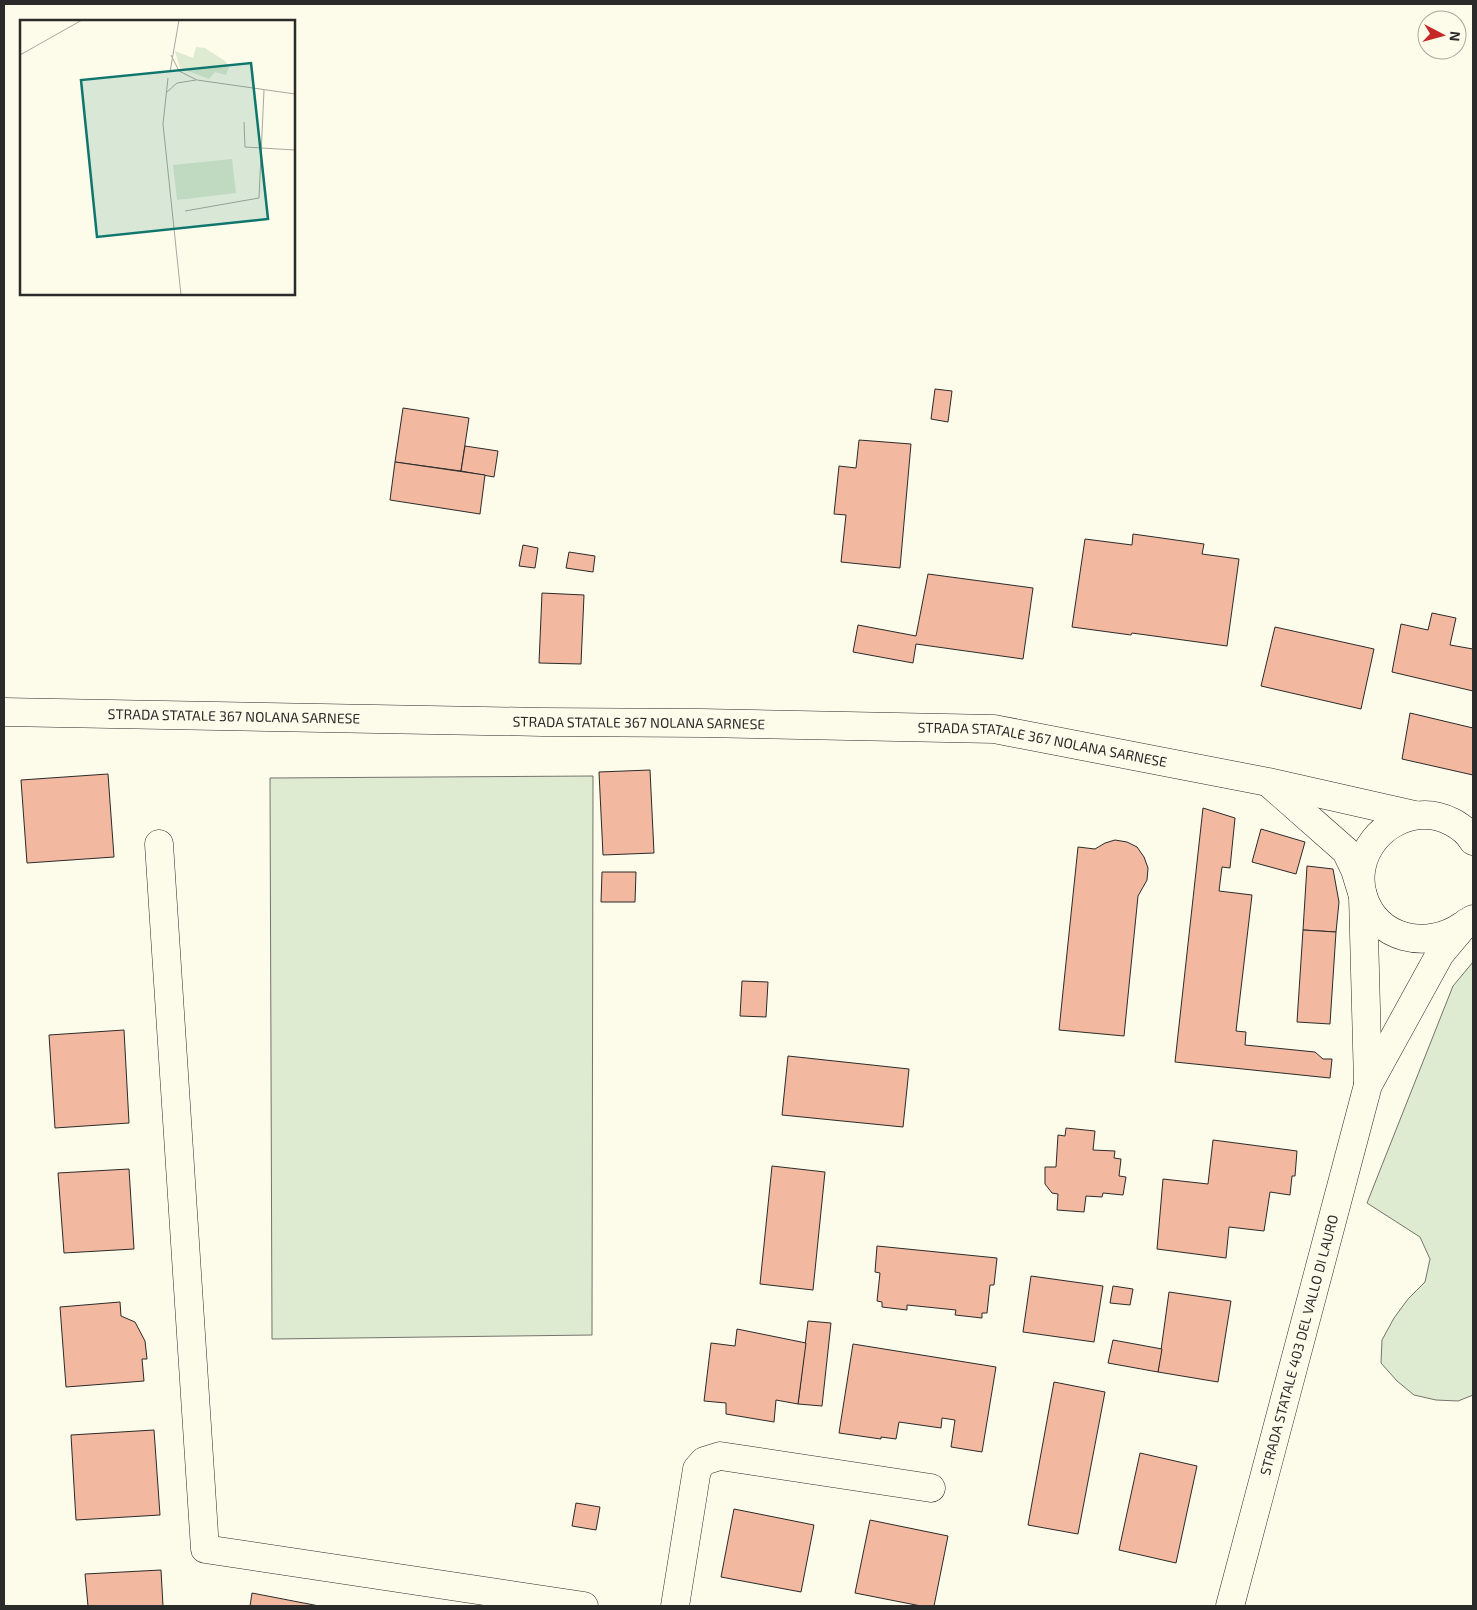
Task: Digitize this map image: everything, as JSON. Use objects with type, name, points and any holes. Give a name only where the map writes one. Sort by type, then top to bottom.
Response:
[{"type":"main road","name":"STRADA STATALE 367 NOLANA SARNESE","points":[[4,712],[994,729],[1268,782],[1414,815],[1430,815],[1446,819],[1460,827],[1473,839]]},
{"type":"main road","name":"STRADA STATALE 403 DEL VALLO DI LAURO","points":[[1268,782],[1346,851],[1355,870],[1363,896],[1368,1085]]},
{"type":"main road","points":[[1414,815],[1397,820],[1382,830],[1370,844],[1363,860],[1361,878],[1363,896],[1383,926],[1398,935],[1416,939],[1434,939],[1451,934],[1471,919]]},
{"type":"main road","points":[[159,844],[205,1549],[584,1606]]},
{"type":"main road","name":"STRADA STATALE 403 DEL VALLO DI LAURO","points":[[1230,1606],[1368,1085],[1440,954],[1471,919]]},
{"type":"main road","points":[[675,1606],[697,1469],[704,1461],[720,1456],[931,1488]]},
{"type":"green space","points":[[593,776],[592,1335],[272,1339],[270,778]]},
{"type":"green space","points":[[1473,962],[1473,1395],[1458,1401],[1436,1400],[1414,1395],[1397,1381],[1381,1363],[1382,1340],[1394,1318],[1408,1299],[1425,1282],[1430,1259],[1420,1237],[1367,1203],[1453,986]]},
{"type":"building","points":[[935,389],[952,391],[948,422],[931,419]]},
{"type":"building","points":[[403,408],[469,418],[461,471],[395,462]]},
{"type":"building","points":[[859,440],[911,444],[900,568],[841,562],[846,515],[834,514],[839,466],[856,468]]},
{"type":"building","points":[[465,446],[498,451],[494,477],[461,471]]},
{"type":"building","points":[[395,462],[485,475],[480,514],[390,500]]},
{"type":"building","points":[[1133,534],[1204,544],[1202,554],[1239,559],[1227,646],[1072,627],[1085,539],[1132,545]]},
{"type":"building","points":[[523,545],[538,548],[535,568],[519,566]]},
{"type":"building","points":[[569,552],[595,556],[593,572],[566,568]]},
{"type":"building","points":[[928,574],[1033,588],[1023,659],[916,644],[913,663],[853,652],[858,625],[916,636]]},
{"type":"building","points":[[542,593],[584,595],[581,664],[539,663]]},
{"type":"building","points":[[1432,613],[1456,618],[1450,645],[1473,649],[1473,691],[1392,672],[1401,624],[1428,630]]},
{"type":"building","points":[[1275,627],[1374,649],[1361,709],[1261,686]]},
{"type":"building","points":[[1410,713],[1473,728],[1473,775],[1402,759]]},
{"type":"building","points":[[650,770],[654,853],[603,855],[599,772]]},
{"type":"building","points":[[108,774],[114,857],[27,863],[21,780]]},
{"type":"building","points":[[1203,808],[1235,818],[1230,868],[1222,867],[1219,891],[1252,895],[1236,1031],[1246,1032],[1245,1045],[1315,1052],[1323,1059],[1332,1059],[1330,1078],[1175,1062]]},
{"type":"building","points":[[1261,829],[1305,842],[1296,874],[1252,862]]},
{"type":"building","points":[[1115,840],[1127,842],[1137,847],[1144,857],[1148,868],[1147,880],[1138,896],[1124,1036],[1059,1030],[1078,847],[1095,849]]},
{"type":"building","points":[[1307,866],[1333,869],[1339,902],[1336,932],[1303,930]]},
{"type":"building","points":[[602,872],[636,872],[635,902],[601,902]]},
{"type":"building","points":[[1303,930],[1336,932],[1330,1024],[1297,1022]]},
{"type":"building","points":[[742,981],[768,982],[766,1017],[740,1016]]},
{"type":"building","points":[[124,1030],[129,1123],[55,1128],[49,1035]]},
{"type":"building","points":[[788,1056],[909,1069],[903,1127],[782,1115]]},
{"type":"building","points":[[1066,1128],[1095,1131],[1093,1150],[1115,1151],[1114,1158],[1121,1159],[1119,1176],[1126,1177],[1123,1195],[1103,1193],[1102,1197],[1086,1196],[1084,1212],[1057,1210],[1058,1194],[1052,1193],[1045,1184],[1045,1167],[1056,1167],[1058,1135],[1065,1136]]},
{"type":"building","points":[[1213,1140],[1297,1151],[1295,1176],[1292,1176],[1290,1195],[1270,1192],[1264,1231],[1229,1227],[1226,1258],[1157,1249],[1163,1179],[1208,1184]]},
{"type":"building","points":[[772,1166],[825,1172],[813,1290],[760,1284]]},
{"type":"building","points":[[129,1169],[134,1249],[64,1253],[58,1173]]},
{"type":"building","points":[[877,1246],[997,1258],[994,1285],[990,1285],[987,1313],[982,1313],[982,1318],[955,1315],[956,1310],[907,1305],[907,1310],[882,1307],[882,1302],[877,1301],[880,1273],[875,1272]]},
{"type":"building","points":[[1031,1276],[1103,1286],[1094,1342],[1023,1332]]},
{"type":"building","points":[[1113,1286],[1133,1289],[1130,1305],[1110,1303]]},
{"type":"building","points":[[1169,1292],[1231,1301],[1218,1382],[1158,1372]]},
{"type":"building","points":[[120,1302],[121,1316],[135,1322],[145,1341],[147,1359],[142,1359],[144,1381],[66,1387],[60,1307]]},
{"type":"building","points":[[808,1321],[831,1323],[822,1406],[798,1404]]},
{"type":"building","points":[[737,1329],[806,1343],[798,1404],[776,1400],[774,1422],[726,1414],[726,1403],[704,1401],[711,1343],[735,1346]]},
{"type":"building","points":[[1113,1340],[1162,1349],[1158,1372],[1108,1363]]},
{"type":"building","points":[[853,1344],[996,1367],[982,1452],[951,1447],[955,1420],[942,1418],[941,1428],[899,1422],[896,1439],[881,1437],[881,1439],[839,1433]]},
{"type":"building","points":[[1054,1382],[1105,1392],[1078,1534],[1028,1525]]},
{"type":"building","points":[[154,1430],[160,1515],[76,1520],[71,1435]]},
{"type":"building","points":[[1140,1453],[1197,1466],[1176,1563],[1119,1550]]},
{"type":"building","points":[[576,1503],[600,1507],[596,1530],[572,1526]]},
{"type":"building","points":[[734,1509],[814,1525],[801,1592],[721,1577]]},
{"type":"building","points":[[870,1520],[948,1536],[934,1606],[921,1606],[855,1593]]},
{"type":"building","points":[[161,1570],[163,1606],[88,1606],[85,1574]]},
{"type":"building","points":[[252,1593],[319,1606],[250,1606]]}]
